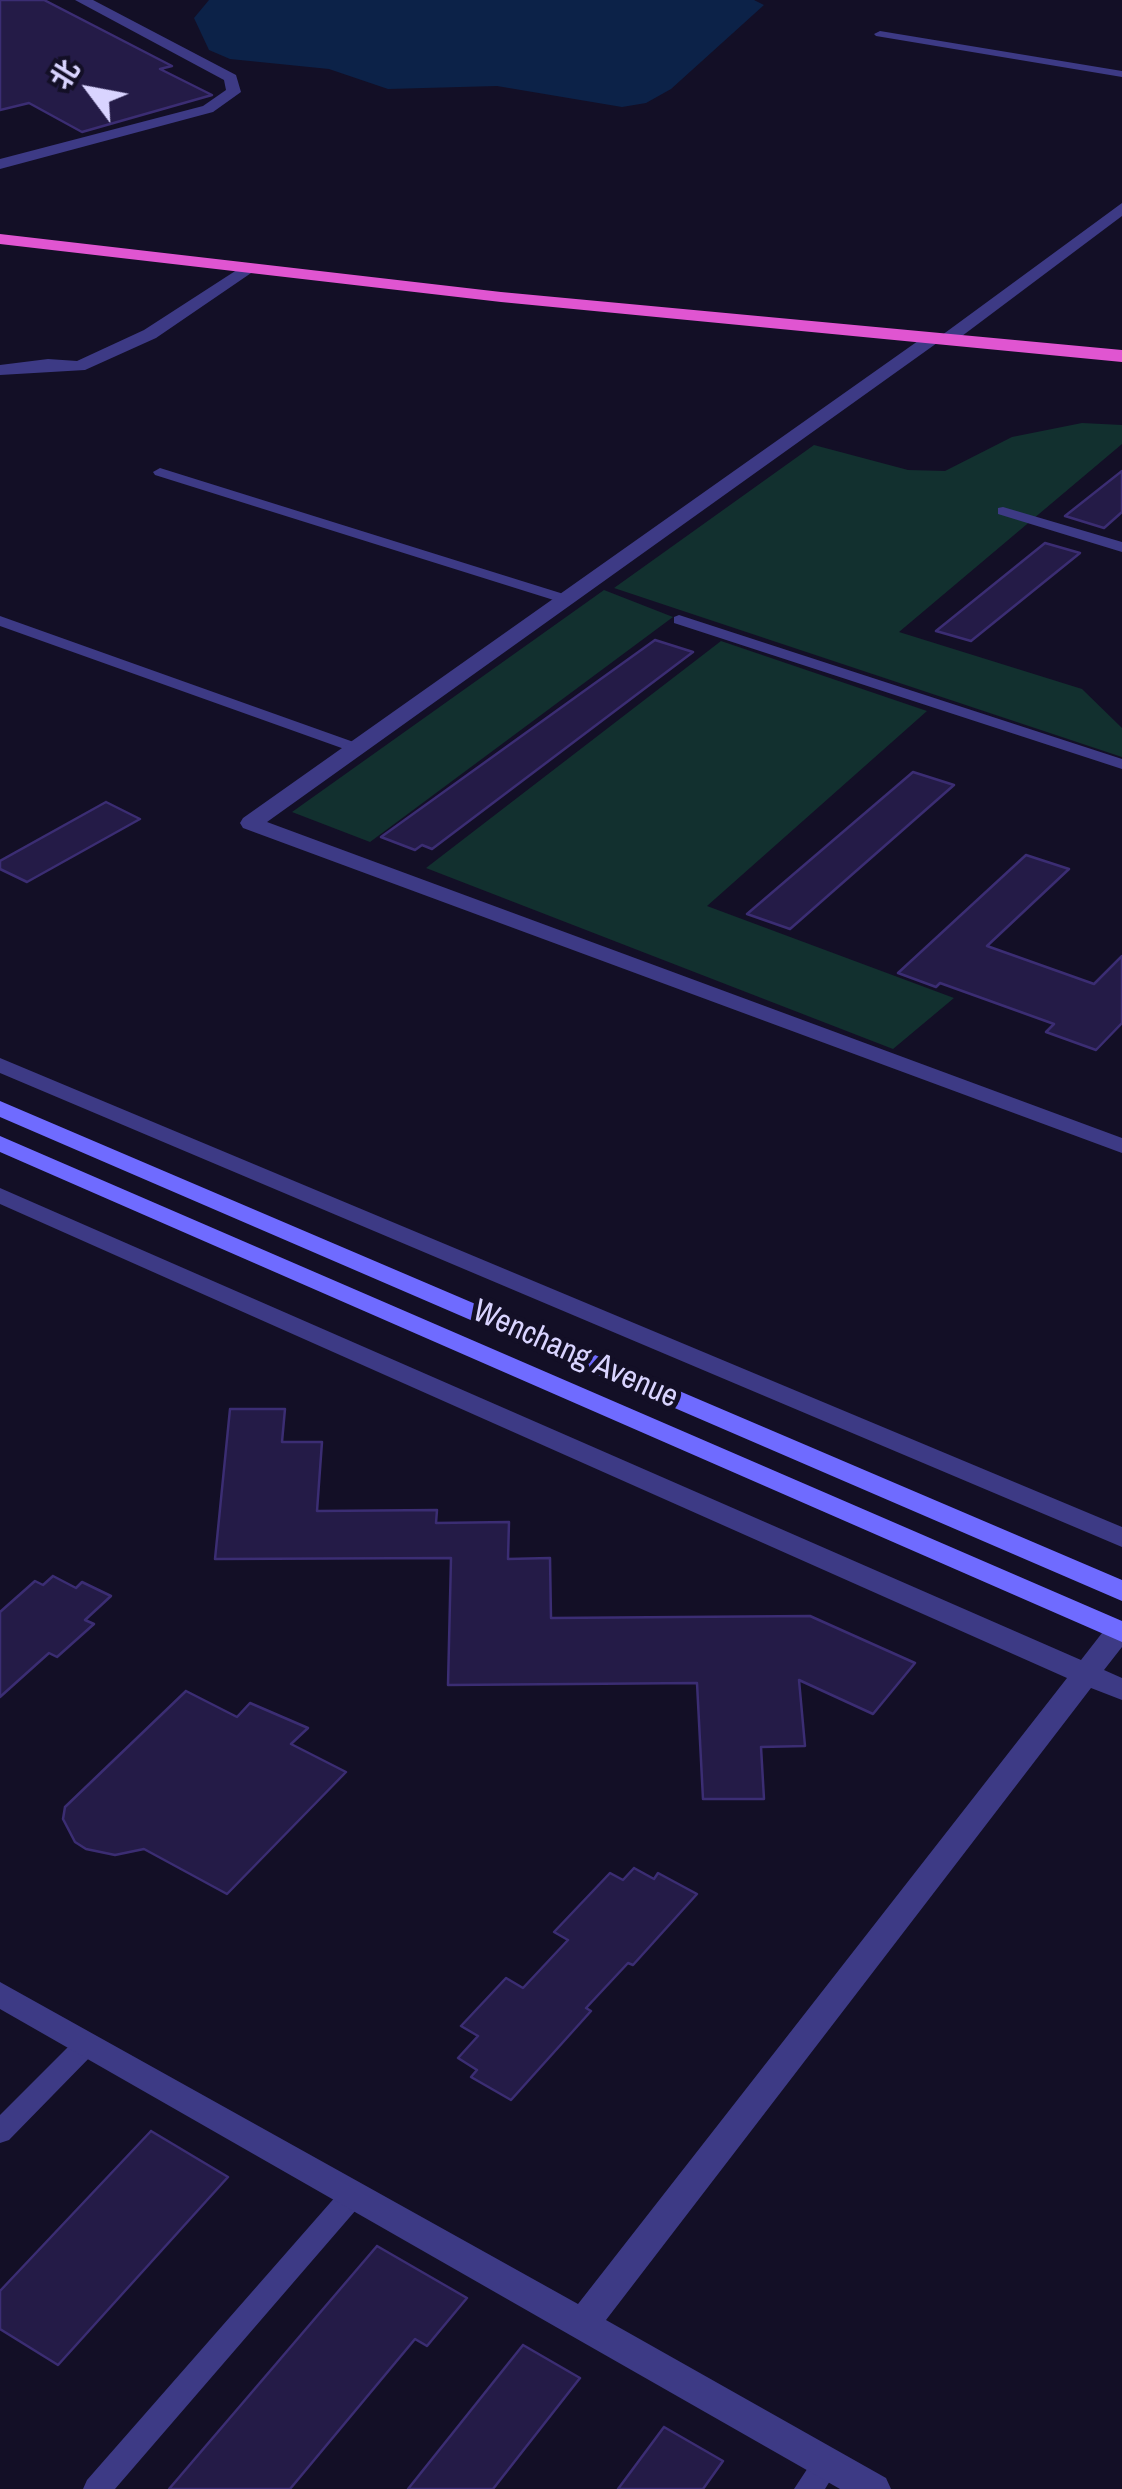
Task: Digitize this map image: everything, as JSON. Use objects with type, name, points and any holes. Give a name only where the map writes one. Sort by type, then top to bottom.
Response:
[{"type":"highway","points":[[0,240],[938,341],[1122,356]]},
{"type":"main road","name":"Wenchang Avenue","points":[[0,1108],[1122,1592]]},
{"type":"main road","name":"Wenchang Avenue","points":[[0,1143],[1121,1632]]},
{"type":"street","points":[[0,164],[208,109],[234,92],[231,78],[82,0]]},
{"type":"street","points":[[1122,208],[251,822],[1122,1146]]},
{"type":"street","points":[[0,370],[48,364],[79,366],[150,334],[249,269]]},
{"type":"street","points":[[0,1065],[1122,1538]]},
{"type":"street","points":[[0,1194],[1122,1690]]},
{"type":"street","points":[[582,2324],[1121,1632]]},
{"type":"street","points":[[0,1994],[582,2324],[818,2476],[872,2489]]},
{"type":"lane","points":[[880,34],[1122,74]]},
{"type":"lane","points":[[160,472],[565,598]]},
{"type":"lane","points":[[1003,511],[1122,547]]},
{"type":"lane","points":[[680,620],[1122,764]]},
{"type":"lane","points":[[0,622],[356,748]]},
{"type":"lane","points":[[0,2132],[87,2044]]},
{"type":"lane","points":[[96,2489],[353,2194]]},
{"type":"green space","points":[[1082,423],[1122,425],[1122,444],[899,632],[1082,689],[1122,728],[1122,757],[614,588],[814,445],[908,470],[945,471],[1012,437]]},
{"type":"green space","points":[[604,590],[673,617],[370,842],[292,812]]},
{"type":"green space","points":[[721,641],[927,711],[707,906],[954,998],[893,1049],[426,868]]},
{"type":"water","points":[[209,0],[754,0],[764,5],[671,89],[646,103],[622,107],[497,86],[388,89],[329,69],[230,59],[209,50],[194,18]]},
{"type":"building","points":[[0,0],[44,0],[172,66],[160,69],[212,95],[82,132],[29,103],[0,110]]},
{"type":"building","points":[[1122,471],[1122,512],[1104,528],[1065,516]]},
{"type":"building","points":[[1045,543],[1080,553],[971,641],[936,631]]},
{"type":"building","points":[[655,640],[693,652],[432,849],[422,845],[415,850],[381,837]]},
{"type":"building","points":[[913,772],[954,785],[790,929],[747,914]]},
{"type":"building","points":[[106,802],[140,819],[27,882],[0,869],[0,861]]},
{"type":"building","points":[[1026,855],[1069,869],[987,946],[1094,984],[1122,956],[1122,1023],[1096,1050],[1046,1032],[1054,1024],[940,983],[936,987],[898,973]]},
{"type":"building","points":[[230,1409],[285,1409],[282,1442],[322,1442],[317,1511],[437,1510],[436,1523],[509,1522],[508,1559],[550,1558],[551,1618],[810,1616],[915,1663],[873,1714],[799,1680],[805,1746],[761,1747],[764,1799],[703,1799],[697,1683],[448,1685],[451,1558],[215,1559]]},
{"type":"building","points":[[53,1576],[76,1588],[82,1582],[111,1596],[85,1620],[94,1624],[57,1657],[49,1653],[0,1697],[0,1612],[35,1581],[43,1585]]},
{"type":"building","points":[[186,1691],[237,1717],[250,1703],[308,1728],[291,1744],[346,1772],[227,1894],[144,1849],[115,1855],[86,1849],[75,1842],[63,1819],[65,1807]]},
{"type":"building","points":[[634,1868],[654,1879],[658,1873],[697,1894],[633,1965],[628,1963],[586,2008],[591,2011],[511,2100],[471,2077],[477,2070],[458,2058],[478,2036],[461,2026],[506,1978],[523,1988],[568,1940],[554,1932],[610,1873],[623,1880]]},
{"type":"building","points":[[151,2131],[228,2177],[58,2365],[0,2329],[0,2291]]},
{"type":"building","points":[[377,2246],[467,2298],[427,2346],[415,2339],[290,2489],[169,2489]]},
{"type":"building","points":[[523,2345],[580,2378],[493,2489],[408,2489]]},
{"type":"building","points":[[664,2427],[723,2461],[703,2489],[618,2489]]}]
